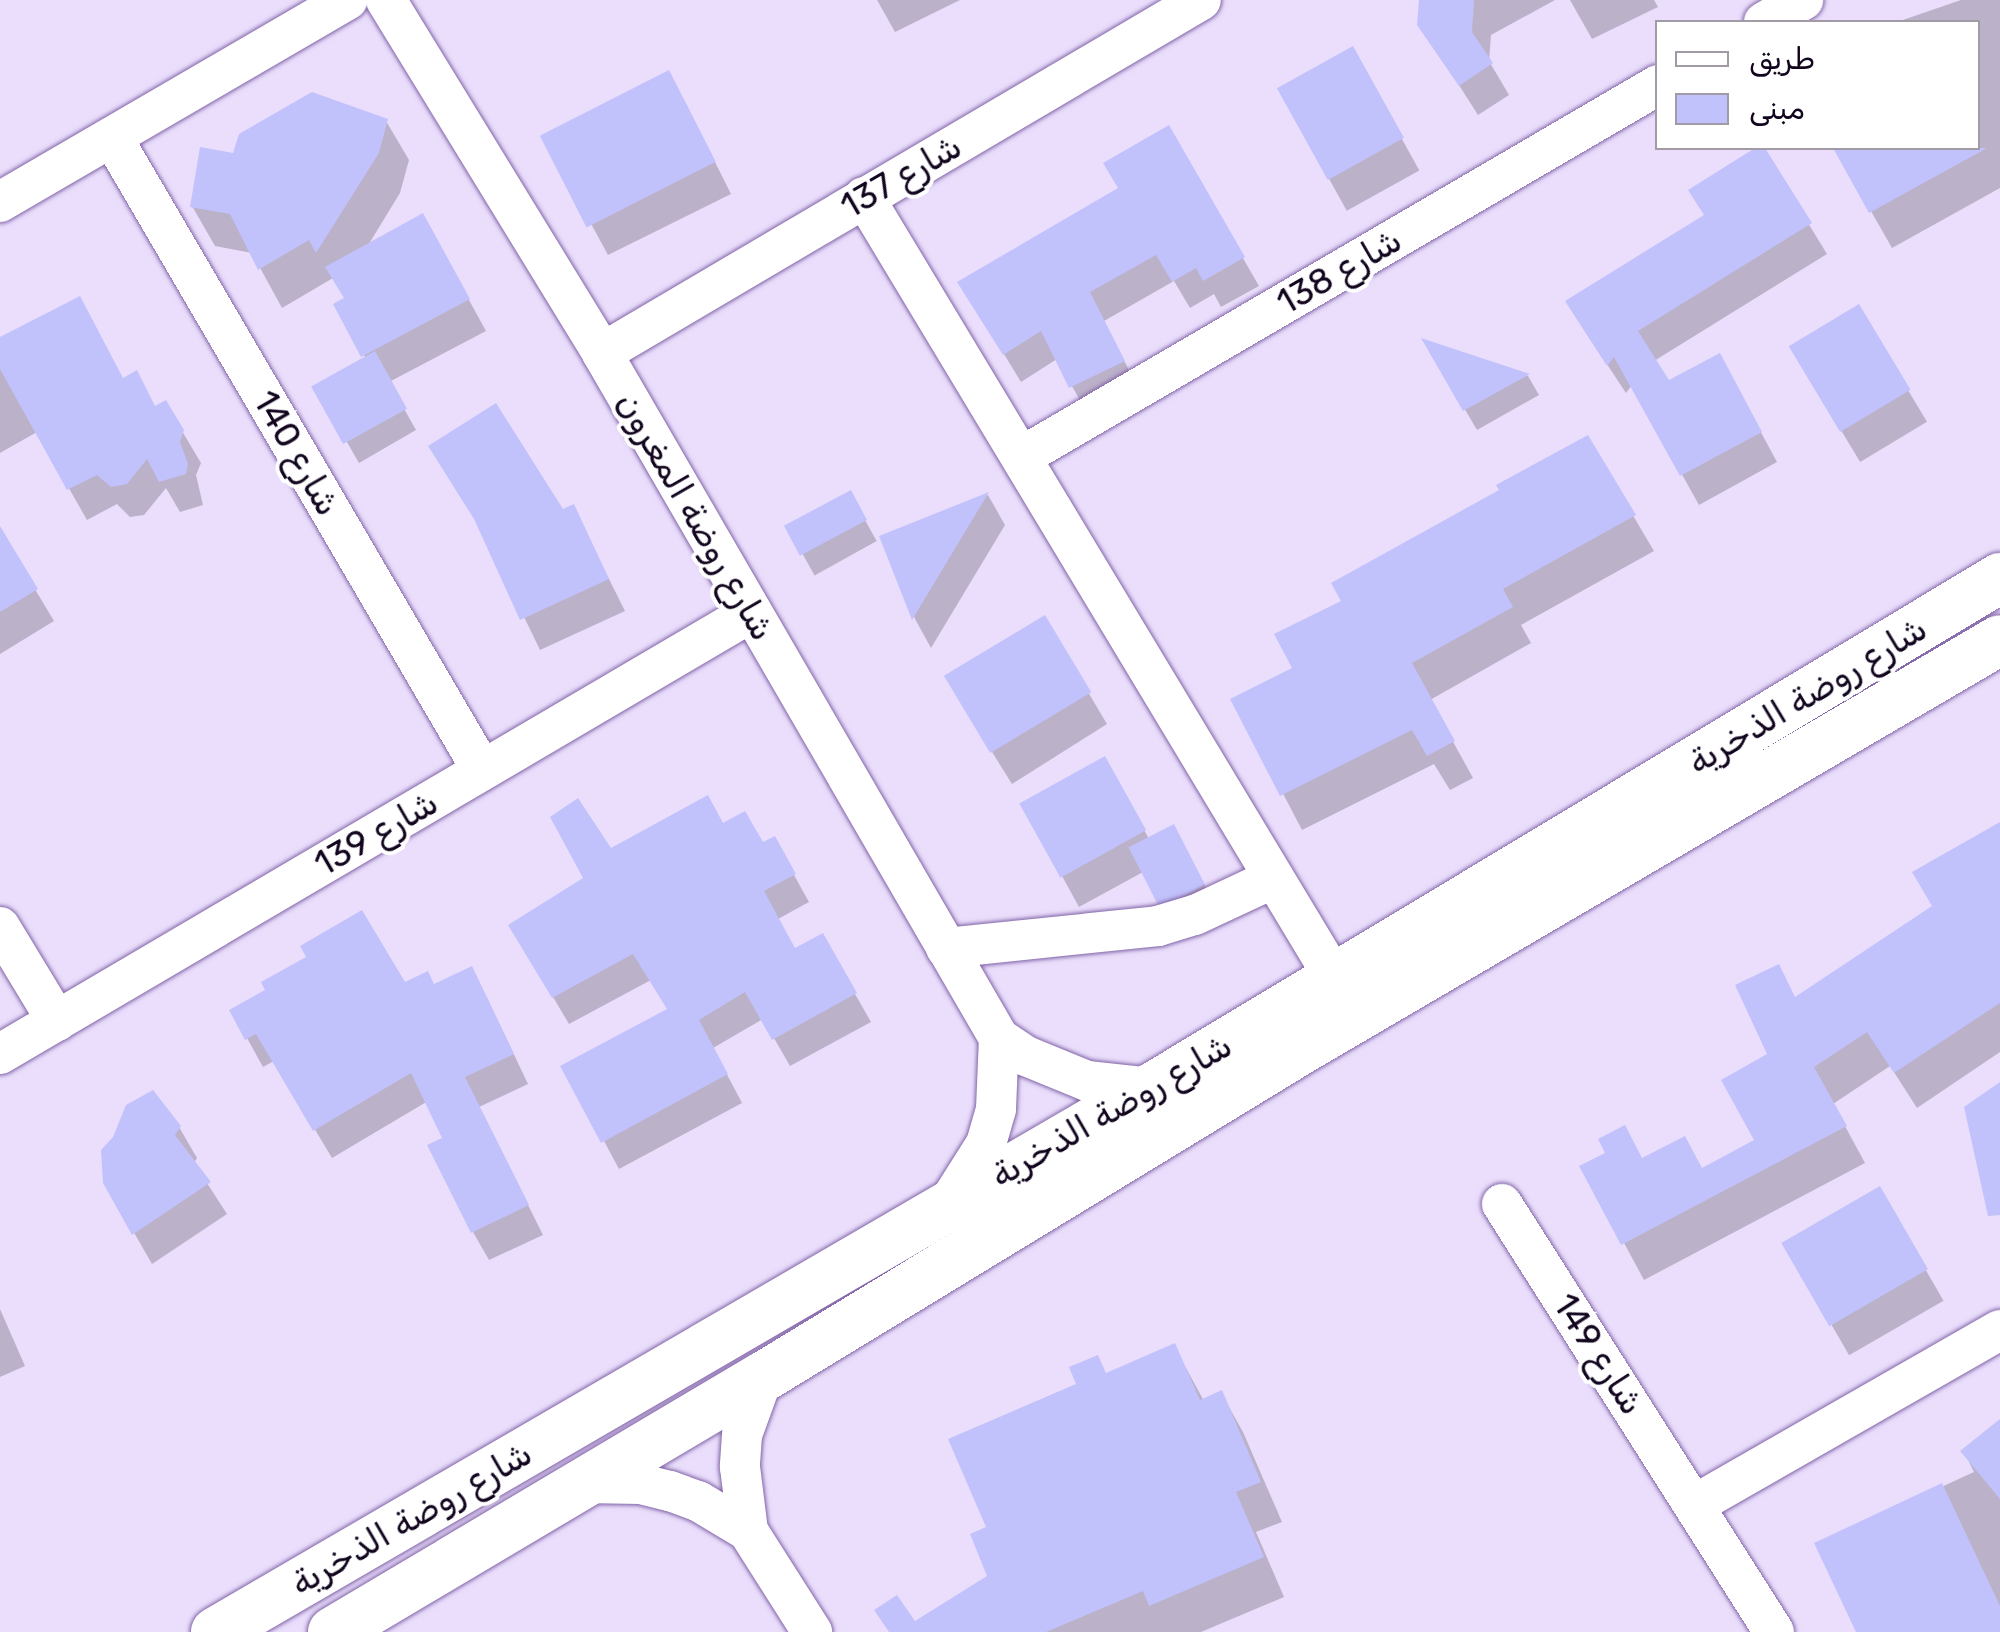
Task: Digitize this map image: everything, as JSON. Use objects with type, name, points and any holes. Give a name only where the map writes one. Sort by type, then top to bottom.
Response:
[{"type":"street","points":[[0,202],[347,0]]},
{"type":"street","name":"شارع روضة المغرون","points":[[386,0],[602,353],[999,1038],[1026,1056],[1087,1081],[1152,1088]]},
{"type":"street","name":"شارع 137","points":[[602,353],[1201,0]]},
{"type":"street","points":[[1768,20],[1803,0]]},
{"type":"street","name":"شارع 138","points":[[1021,457],[1655,87]]},
{"type":"street","name":"شارع 140","points":[[112,137],[482,770]]},
{"type":"street","points":[[864,197],[1335,979]]},
{"type":"street","name":"شارع روضة الذخرية","points":[[216,1632],[1152,1088],[2000,578]]},
{"type":"street","name":"شارع 139","points":[[0,1054],[752,612]]},
{"type":"street","name":"شارع روضة الذخرية","points":[[333,1632],[763,1378],[1305,1047],[2000,640]]},
{"type":"street","points":[[946,948],[1158,926],[1194,915],[1274,878]]},
{"type":"street","points":[[0,927],[57,1021]]},
{"type":"street","points":[[948,1204],[986,1144],[998,1091],[999,1038]]},
{"type":"street","name":"شارع 149","points":[[1502,1204],[1774,1632]]},
{"type":"street","points":[[1696,1504],[2000,1330]]},
{"type":"street","points":[[763,1378],[742,1435],[740,1466],[748,1531],[812,1632]]},
{"type":"street","points":[[582,1483],[626,1483],[670,1491],[698,1501],[748,1531]]},
{"type":"building","points":[[1419,0],[1474,0],[1472,32],[1493,63],[1459,86],[1417,25]]},
{"type":"building","points":[[1353,46],[1404,138],[1328,180],[1277,88]]},
{"type":"building","points":[[669,70],[716,162],[587,228],[540,136]]},
{"type":"building","points":[[312,92],[388,119],[379,153],[316,253],[309,240],[258,270],[230,214],[190,207],[200,147],[233,153],[239,134]]},
{"type":"building","points":[[1169,125],[1245,257],[1203,281],[1196,268],[1172,282],[1156,255],[1090,292],[1125,361],[1069,388],[1041,331],[1003,355],[957,282],[1118,188],[1103,163]]},
{"type":"building","points":[[1987,148],[1869,213],[1834,150]]},
{"type":"building","points":[[1752,150],[1766,150],[1812,223],[1638,331],[1669,380],[1720,353],[1762,432],[1680,476],[1614,357],[1607,366],[1565,301],[1704,215],[1688,190]]},
{"type":"building","points":[[423,213],[470,299],[361,357],[333,304],[344,298],[325,267]]},
{"type":"building","points":[[80,296],[123,378],[137,370],[155,406],[166,400],[184,430],[180,442],[188,464],[186,474],[159,482],[147,459],[127,484],[111,487],[97,475],[67,490],[0,369],[0,337]]},
{"type":"building","points":[[1859,304],[1911,390],[1840,432],[1789,346]]},
{"type":"building","points":[[1421,338],[1530,374],[1463,411]]},
{"type":"building","points":[[375,351],[407,409],[343,444],[311,386]]},
{"type":"building","points":[[496,403],[563,509],[574,504],[609,579],[520,620],[474,519],[428,446]]},
{"type":"building","points":[[1588,435],[1636,515],[1503,589],[1513,607],[1412,663],[1455,741],[1427,756],[1412,730],[1280,796],[1230,699],[1292,668],[1274,634],[1341,601],[1331,583],[1499,490],[1496,485]]},
{"type":"building","points":[[851,490],[867,520],[800,556],[784,526]]},
{"type":"building","points":[[989,492],[912,620],[879,536]]},
{"type":"building","points":[[0,526],[38,589],[0,612]]},
{"type":"building","points":[[1045,615],[1091,692],[990,753],[944,676]]},
{"type":"building","points":[[1105,756],[1146,830],[1060,878],[1019,804]]},
{"type":"building","points":[[708,795],[723,823],[745,811],[763,842],[775,836],[796,874],[764,891],[795,948],[823,933],[857,993],[772,1040],[745,992],[699,1020],[728,1074],[601,1143],[560,1066],[667,1009],[633,954],[552,998],[508,925],[583,878],[550,817],[578,798],[611,848]]},
{"type":"building","points":[[2000,822],[2000,1003],[1894,1073],[1867,1032],[1814,1067],[1847,1126],[1621,1245],[1579,1166],[1605,1153],[1598,1139],[1625,1125],[1642,1158],[1685,1136],[1702,1168],[1754,1140],[1721,1080],[1767,1054],[1735,985],[1779,964],[1795,997],[1932,906],[1912,872]]},
{"type":"building","points":[[1174,824],[1205,885],[1159,908],[1129,847]]},
{"type":"building","points":[[362,910],[405,982],[428,971],[434,984],[472,966],[514,1054],[465,1077],[529,1205],[471,1233],[427,1145],[442,1138],[411,1073],[313,1131],[256,1034],[245,1040],[229,1010],[265,990],[261,982],[306,957],[300,946]]},
{"type":"building","points":[[2000,1082],[2000,1215],[1988,1216],[1964,1107]]},
{"type":"building","points":[[153,1090],[181,1126],[175,1135],[211,1182],[132,1235],[103,1183],[101,1150],[113,1137],[126,1105]]},
{"type":"building","points":[[1880,1186],[1928,1269],[1829,1326],[1781,1243]]},
{"type":"building","points":[[1175,1343],[1200,1400],[1222,1390],[1261,1482],[1236,1492],[1264,1557],[1149,1606],[1143,1591],[1046,1632],[889,1632],[874,1610],[897,1595],[915,1621],[987,1576],[970,1534],[986,1527],[948,1439],[1076,1384],[1069,1367],[1098,1355],[1106,1373]]},
{"type":"building","points":[[2000,1419],[2000,1499],[1960,1451]]},
{"type":"building","points":[[1942,1483],[2000,1606],[2000,1632],[1856,1632],[1814,1543]]}]
